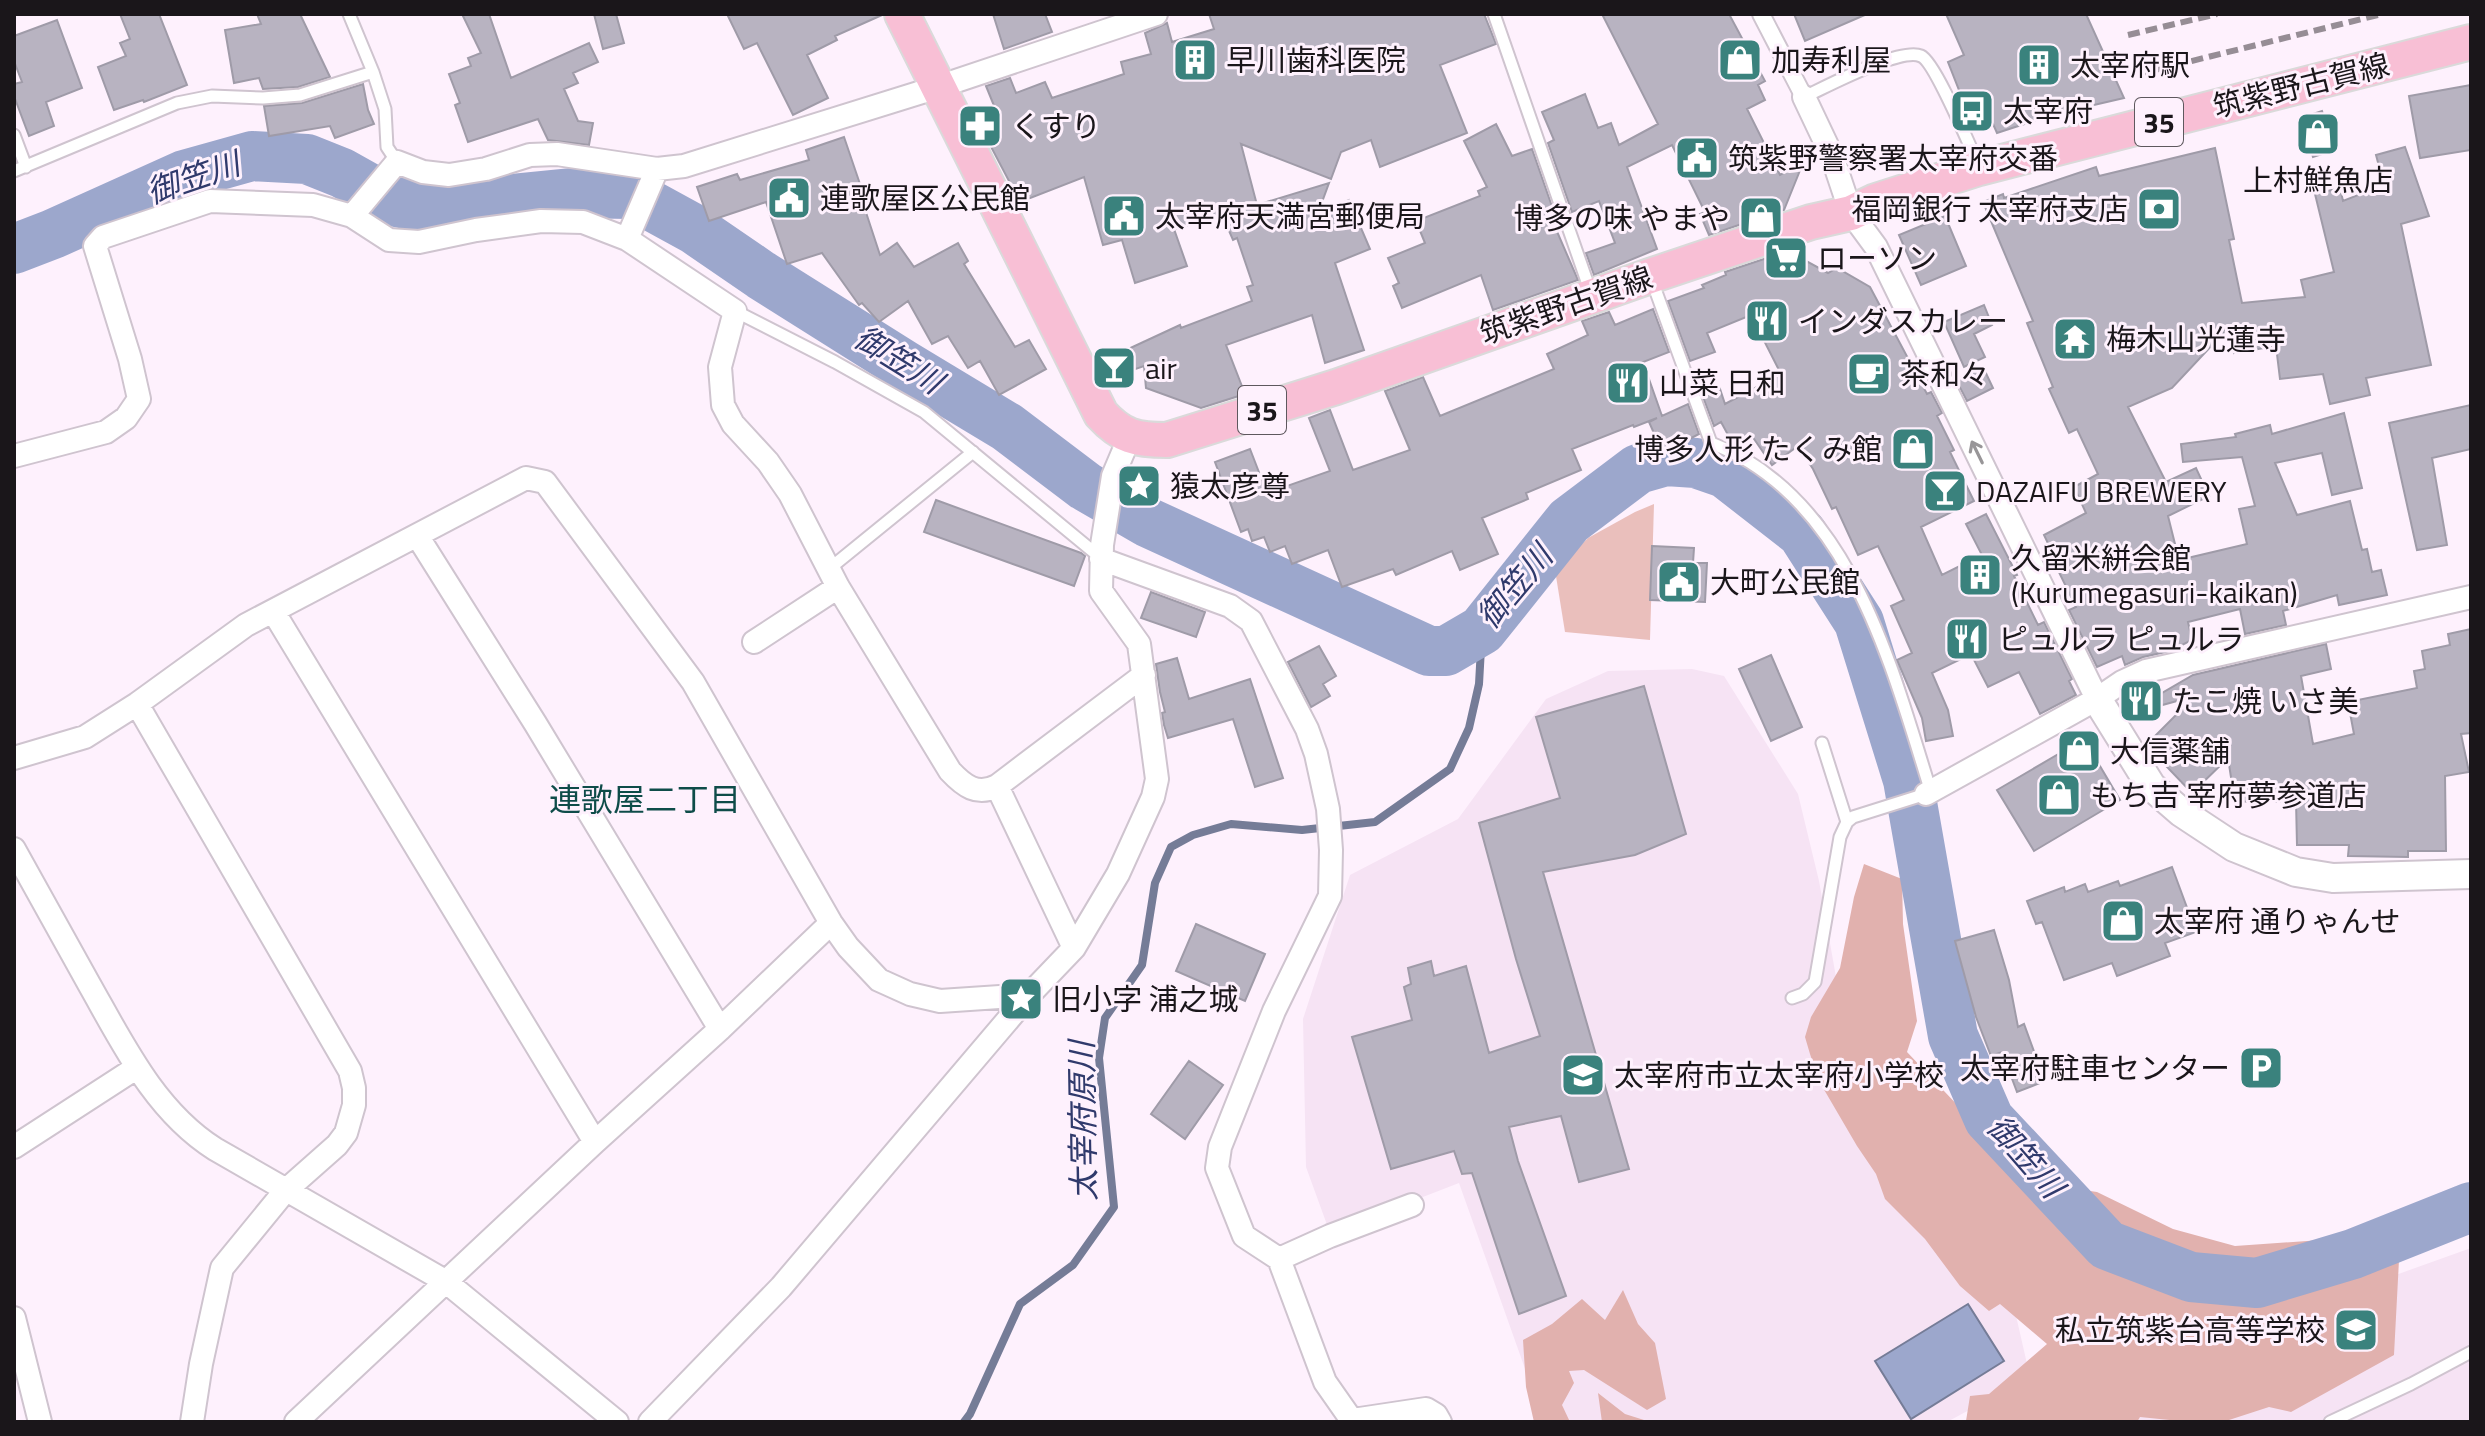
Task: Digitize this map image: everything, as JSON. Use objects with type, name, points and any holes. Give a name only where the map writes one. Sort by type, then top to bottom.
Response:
[{"type":"main road","points":[[902,14],[1101,414],[1114,429],[1130,436]]},
{"type":"main road","name":"筑紫野古賀線","points":[[1130,436],[1167,440],[1336,387],[1650,276],[1811,222],[1851,213],[1876,201],[1979,168],[2471,42]]},
{"type":"street","points":[[354,212],[394,166],[449,175],[486,169],[530,155],[557,154],[655,174],[938,87],[1156,14]]},
{"type":"street","points":[[1761,14],[1832,156],[1851,213],[1876,247],[2097,699],[2151,786],[2181,812],[2234,847],[2296,872],[2333,878],[2471,874]]},
{"type":"street","points":[[629,234],[655,174]]},
{"type":"street","points":[[14,456],[106,432],[126,418],[139,399],[130,359],[95,246],[103,237],[210,201],[313,205],[354,212],[389,240],[419,242],[541,221],[583,222],[629,234],[735,311],[720,367],[723,405],[733,424],[768,462],[790,494],[834,578],[950,771],[962,784],[987,792],[1144,675]]},
{"type":"street","points":[[650,1422],[781,1287],[1029,995],[1074,948],[1118,874],[1156,788],[1139,644],[1101,591],[1102,552],[1113,476],[1130,436]]},
{"type":"street","points":[[14,758],[85,737],[137,704],[246,625],[526,478],[545,482],[693,682],[831,923],[848,947],[879,980],[910,994],[940,1001],[1029,995]]},
{"type":"street","points":[[418,537],[535,723],[720,1029]]},
{"type":"street","points":[[1102,552],[1230,606],[1251,621],[1307,729],[1328,809],[1330,896],[1274,1011],[1220,1147],[1217,1168],[1244,1236],[1279,1259],[1325,1382],[1353,1421],[1426,1409],[1436,1415],[1440,1422]]},
{"type":"street","points":[[754,642],[834,578]]},
{"type":"street","points":[[1928,793],[2146,671],[2471,597]]},
{"type":"street","points":[[273,611],[595,1142]]},
{"type":"street","points":[[137,704],[350,1071],[354,1088],[354,1105],[346,1133],[337,1145],[285,1191],[222,1268],[192,1422]]},
{"type":"street","points":[[997,786],[1074,948]]},
{"type":"street","points":[[14,849],[136,1068],[178,1120],[196,1137],[285,1191],[445,1281],[617,1422]]},
{"type":"street","points":[[296,1422],[831,923]]},
{"type":"street","points":[[14,1147],[136,1068]]},
{"type":"street","points":[[1279,1259],[1412,1205]]},
{"type":"street","points":[[14,1318],[40,1422]]},
{"type":"lane","points":[[349,14],[385,109],[387,147],[394,166]]},
{"type":"lane","points":[[1494,14],[1592,296]]},
{"type":"lane","points":[[1804,97],[1883,61],[1910,54],[1921,56],[1933,69],[1979,168]]},
{"type":"lane","points":[[14,171],[177,103],[212,96],[263,98],[300,95],[373,72]]},
{"type":"lane","points":[[14,135],[26,167]]},
{"type":"lane","points":[[1650,276],[1711,443],[1753,464],[1792,496],[1817,523],[1852,580],[1881,638],[1928,793],[1850,819],[1840,837],[1815,982],[1803,994],[1792,998]]},
{"type":"lane","points":[[735,311],[924,412],[1102,552]]},
{"type":"lane","points":[[834,578],[973,452]]},
{"type":"lane","points":[[1822,743],[1850,819]]},
{"type":"lane","points":[[2330,1422],[2471,1352]]},
{"type":"shaded area","points":[[1654,504],[1650,640],[1565,632],[1555,570],[1588,538]]},
{"type":"shaded area","name":"太宰府市立太宰府小学校","points":[[1692,669],[1724,676],[1798,794],[1819,881],[1842,1011],[2009,1285],[2030,1377],[1947,1422],[1544,1422],[1459,1183],[1330,1233],[1306,1167],[1303,1019],[1350,875],[1458,819],[1546,699],[1608,671]]},
{"type":"shaded area","points":[[1864,864],[1902,879],[1903,924],[1917,1021],[1907,1052],[2023,1181],[2097,1192],[2173,1229],[2235,1246],[2321,1240],[2464,1186],[2471,1193],[2471,1199],[2399,1260],[2394,1355],[2291,1412],[2269,1407],[2229,1420],[2189,1422],[2140,1417],[2137,1422],[1963,1422],[1966,1421],[1970,1396],[1989,1394],[2047,1344],[2000,1304],[1989,1311],[1960,1286],[1925,1239],[1885,1199],[1876,1174],[1819,1081],[1805,1037],[1811,1017],[1840,968]]},
{"type":"shaded area","name":"私立筑紫台高等学校","points":[[2471,1248],[2471,1422],[1994,1422],[2013,1412]]},
{"type":"shaded area","points":[[1623,1290],[1638,1324],[1655,1343],[1666,1399],[1647,1410],[1584,1370],[1569,1371],[1574,1383],[1562,1405],[1570,1422],[1534,1422],[1526,1387],[1523,1340],[1552,1324],[1582,1299],[1605,1320]]},
{"type":"shaded area","points":[[1598,1393],[1625,1414],[1645,1422],[1602,1422]]},
{"type":"water","points":[[1968,1304],[2004,1361],[1911,1419],[1875,1361]]},
{"type":"building","points":[[120,14],[159,14],[187,85],[114,110],[98,67],[126,56],[120,43],[130,39]]},
{"type":"building","points":[[257,14],[300,14],[330,77],[298,87],[263,89],[259,78],[234,83],[225,30],[261,24]]},
{"type":"building","points":[[462,14],[489,14],[511,78],[589,43],[598,62],[573,73],[578,83],[564,89],[578,121],[593,123],[589,145],[548,140],[538,119],[468,142],[455,105],[460,103],[449,74],[471,66],[468,58],[481,53]]},
{"type":"building","points":[[594,14],[616,14],[624,43],[603,49]]},
{"type":"building","points":[[727,14],[882,15],[835,36],[837,40],[807,55],[828,98],[793,115],[757,43],[744,49]]},
{"type":"building","points":[[993,14],[1045,14],[1052,32],[1004,49]]},
{"type":"building","points":[[1209,14],[1484,14],[1496,44],[1440,65],[1467,133],[1380,167],[1371,140],[1341,152],[1331,179],[1241,144],[1257,205],[1329,183],[1318,213],[1349,200],[1370,249],[1335,263],[1364,350],[1325,363],[1312,315],[1226,345],[1245,394],[1201,408],[1146,388],[1144,366],[1106,379],[1098,363],[1180,325],[1181,328],[1252,301],[1247,287],[1253,285],[1237,238],[1233,240],[1223,217],[1174,229],[1187,266],[1135,283],[1122,240],[1103,245],[1084,177],[1020,202],[978,122],[997,113],[986,86],[1010,78],[1016,93],[1045,82],[1052,98],[1124,74],[1121,62],[1151,54],[1145,33],[1167,23],[1172,42],[1214,29]]},
{"type":"building","points":[[1602,14],[1729,14],[1765,81],[1758,85],[1765,100],[1747,109],[1780,175],[1803,163],[1784,210],[1709,235],[1700,214],[1705,212],[1672,145],[1627,167],[1657,249],[1594,275],[1586,253],[1615,243],[1599,201],[1572,212],[1548,143],[1554,140],[1542,112],[1585,94],[1598,128],[1611,123],[1619,145],[1658,124]]},
{"type":"building","points":[[1794,14],[1867,14],[1805,41]]},
{"type":"building","name":"太宰府駅","points":[[1946,14],[2086,14],[2124,98],[2055,114],[1997,133],[1986,108],[1970,115],[1959,90],[1948,62],[1964,55]]},
{"type":"building","points":[[57,20],[82,88],[46,102],[54,126],[29,136],[14,96],[14,84],[22,82],[14,61],[14,36]]},
{"type":"building","points":[[363,84],[374,124],[335,138],[330,126],[269,136],[264,106],[302,103]]},
{"type":"building","points":[[2471,85],[2471,150],[2420,158],[2409,96]]},
{"type":"building","name":"上村鮮魚店","points":[[2322,111],[2334,150],[2313,157],[2301,118]]},
{"type":"building","points":[[1496,124],[1512,156],[1532,149],[1556,218],[1552,220],[1578,280],[1493,310],[1481,275],[1402,308],[1393,286],[1399,283],[1388,258],[1425,243],[1416,221],[1480,196],[1478,191],[1487,187],[1464,141]]},
{"type":"building","points":[[844,137],[880,255],[897,243],[914,267],[958,243],[968,261],[964,264],[1015,347],[1029,340],[1046,369],[999,395],[980,361],[968,368],[948,336],[932,344],[908,301],[879,322],[862,303],[859,305],[822,253],[787,264],[766,202],[709,221],[697,187],[737,174],[740,180],[809,160],[806,150]]},
{"type":"building","points":[[2405,147],[2429,216],[2401,224],[2431,365],[2366,378],[2370,395],[2330,404],[2323,374],[2280,379],[2276,346],[2234,353],[2230,326],[2172,388],[2128,407],[2166,482],[2196,468],[2209,496],[2168,516],[2179,560],[2247,544],[2239,509],[2255,506],[2242,457],[2183,462],[2181,444],[2236,437],[2235,434],[2270,425],[2272,434],[2344,413],[2362,488],[2332,495],[2322,453],[2275,463],[2297,515],[2350,501],[2362,550],[2367,549],[2372,572],[2381,570],[2387,595],[2339,605],[2337,595],[2283,611],[2286,625],[2245,634],[2240,609],[2188,622],[2192,640],[2170,651],[2125,665],[2122,656],[2097,667],[2069,610],[2076,607],[2044,535],[2086,513],[2074,487],[2098,474],[2077,429],[2069,433],[2049,389],[2053,387],[2027,323],[2033,321],[1983,202],[2096,167],[2099,176],[2215,148],[2234,239],[2229,240],[2242,303],[2305,297],[2301,280],[2334,272],[2315,194],[2340,188],[2343,201],[2384,185],[2376,155]]},
{"type":"building","points":[[1945,216],[1966,266],[1921,285],[1899,235]]},
{"type":"building","points":[[1788,251],[1828,273],[1837,268],[1870,287],[1927,394],[1931,392],[1942,413],[1937,416],[1954,450],[1950,452],[1974,501],[1921,527],[1942,575],[1982,555],[1966,524],[1986,514],[2038,625],[2044,622],[2072,679],[2069,681],[2076,695],[2040,714],[2019,672],[1988,687],[1971,654],[1932,673],[1948,710],[1953,736],[1926,741],[1922,718],[1897,660],[1912,653],[1891,606],[1904,600],[1878,546],[1858,555],[1836,507],[1832,509],[1798,446],[1772,465],[1752,436],[1734,446],[1721,422],[1714,426],[1703,397],[1720,389],[1725,404],[1781,374],[1751,315],[1707,333],[1715,352],[1690,361],[1668,301],[1704,288],[1702,285],[1726,275],[1725,272]]},
{"type":"building","points":[[1984,305],[1992,325],[1974,334],[1985,357],[1964,367],[1944,322]]},
{"type":"building","points":[[1653,309],[1669,352],[1643,362],[1662,416],[1688,404],[1699,434],[1678,445],[1661,449],[1649,422],[1657,418],[1572,449],[1581,470],[1526,493],[1528,499],[1482,518],[1498,554],[1460,570],[1452,551],[1396,575],[1393,569],[1342,587],[1328,550],[1292,564],[1285,546],[1270,552],[1264,537],[1252,541],[1248,529],[1241,532],[1215,462],[1250,449],[1267,493],[1330,471],[1309,418],[1330,410],[1353,470],[1410,450],[1385,391],[1423,377],[1440,416],[1554,369],[1547,354],[1588,335],[1582,321],[1609,312],[1615,325]]},
{"type":"building","points":[[1983,367],[1993,388],[1967,401],[1956,380]]},
{"type":"building","points":[[2471,405],[2471,449],[2432,458],[2447,545],[2417,550],[2389,423]]},
{"type":"building","points":[[936,500],[1081,553],[1085,556],[1074,586],[924,532]]},
{"type":"building","name":"大町公民館","points":[[1652,546],[1694,548],[1693,563],[1707,563],[1705,602],[1650,600]]},
{"type":"building","points":[[1151,592],[1205,612],[1196,637],[1141,618]]},
{"type":"building","points":[[2471,629],[2471,733],[2461,734],[2469,772],[2445,776],[2446,851],[2408,851],[2408,857],[2348,856],[2349,845],[2297,845],[2296,801],[2276,802],[2275,797],[2235,803],[2228,758],[2192,793],[2146,745],[2195,696],[2148,709],[2145,703],[2193,675],[2326,644],[2331,669],[2301,676],[2313,744],[2354,734],[2348,702],[2417,688],[2414,671],[2425,669],[2422,651],[2450,645],[2448,634]]},
{"type":"building","points":[[1319,646],[1336,676],[1323,684],[1330,696],[1311,707],[1288,662]]},
{"type":"building","points":[[1771,655],[1802,727],[1771,741],[1739,669]]},
{"type":"building","points":[[1177,658],[1189,699],[1250,679],[1283,778],[1255,787],[1233,719],[1168,738],[1156,664]]},
{"type":"building","points":[[1644,686],[1686,834],[1635,855],[1543,872],[1629,1169],[1579,1182],[1561,1116],[1509,1127],[1566,1296],[1519,1314],[1472,1173],[1462,1174],[1454,1151],[1391,1169],[1352,1037],[1412,1020],[1404,987],[1411,984],[1408,968],[1431,961],[1434,976],[1466,966],[1489,1053],[1540,1036],[1479,823],[1560,798],[1536,717]]},
{"type":"building","name":"もち吉 宰府夢参道店","points":[[2084,739],[2120,800],[2034,851],[1997,790]]},
{"type":"building","name":"太宰府 通りゃんせ","points":[[2172,867],[2196,932],[2165,943],[2170,956],[2117,976],[2112,963],[2064,980],[2042,922],[2036,924],[2027,901],[2064,887],[2065,892],[2085,884],[2088,892],[2118,881],[2120,886]]},
{"type":"building","points":[[1196,924],[1265,954],[1245,1001],[1176,971]]},
{"type":"building","points":[[1994,930],[2009,980],[2018,1027],[2024,1024],[2036,1057],[2031,1059],[2040,1083],[2017,1092],[2002,1052],[1991,1056],[1976,1017],[1955,941]]},
{"type":"building","points":[[1189,1061],[1223,1085],[1185,1139],[1151,1114]]},
{"type":"waterway","name":"御笠川","points":[[14,249],[184,175],[252,156],[307,159],[342,173],[392,201],[425,208],[571,193],[630,194],[694,229],[761,275],[1007,427],[1085,486],[1147,522],[1429,651],[1446,651],[1482,630],[1569,521],[1638,469],[1666,461],[1696,463],[1725,473],[1802,533],[1859,622],[1908,780],[1953,1036],[1989,1119],[2107,1245],[2191,1277],[2257,1283],[2353,1254],[2471,1207]]},
{"type":"waterway","name":"太宰府原川","points":[[964,1422],[1020,1304],[1073,1265],[1114,1207],[1099,1058],[1105,1018],[1142,965],[1155,883],[1171,847],[1193,835],[1231,824],[1302,830],[1375,822],[1450,769],[1469,728],[1479,684],[1482,630]]},
{"type":"railway","points":[[2128,35],[2217,14]]},
{"type":"railway","points":[[2139,74],[2382,14]]},
{"type":"place","name":"早川歯科医院","points":[[1195,60]]},
{"type":"place","name":"加寿利屋","points":[[1740,60]]},
{"type":"place","name":"太宰府駅","points":[[2039,65]]},
{"type":"place","name":"太宰府","points":[[1972,111]]},
{"type":"place","name":"くすり","points":[[980,126]]},
{"type":"place","name":"上村鮮魚店","points":[[2318,134]]},
{"type":"place","name":"筑紫野警察署太宰府交番","points":[[1697,158]]},
{"type":"place","name":"連歌屋区公民館","points":[[789,198]]},
{"type":"place","name":"福岡銀行 太宰府支店","points":[[2159,209]]},
{"type":"place","name":"太宰府天満宮郵便局","points":[[1124,216]]},
{"type":"place","name":"博多の味 やまや","points":[[1761,218]]},
{"type":"place","name":"ローソン","points":[[1786,258]]},
{"type":"place","name":"インダスカレー","points":[[1767,321]]},
{"type":"place","name":"梅木山光蓮寺","points":[[2075,339]]},
{"type":"place","name":"air","points":[[1114,368]]},
{"type":"place","name":"茶和々","points":[[1869,374]]},
{"type":"place","name":"山菜 日和","points":[[1628,383]]},
{"type":"place","name":"博多人形 たくみ館","points":[[1913,449]]},
{"type":"place","name":"猿太彦尊","points":[[1139,486]]},
{"type":"place","name":"DAZAIFU BREWERY","points":[[1945,491]]},
{"type":"place","name":"久留米絣会館 (Kurumegasuri-kaikan)","points":[[1980,575]]},
{"type":"place","name":"大町公民館","points":[[1679,582]]},
{"type":"place","name":"ピュルラ ピュルラ","points":[[1967,639]]},
{"type":"place","name":"たこ焼 いさ美","points":[[2141,701]]},
{"type":"place","name":"大信薬舗","points":[[2079,751]]},
{"type":"place","name":"もち吉 宰府夢参道店","points":[[2059,795]]},
{"type":"place","name":"太宰府 通りゃんせ","points":[[2123,921]]},
{"type":"place","name":"旧小字 浦之城","points":[[1021,999]]},
{"type":"place","name":"太宰府駐車センター","points":[[2261,1068]]},
{"type":"place","name":"太宰府市立太宰府小学校","points":[[1583,1075]]},
{"type":"place","name":"私立筑紫台高等学校","points":[[2356,1330]]},
{"type":"district","name":"連歌屋二丁目","points":[[645,799]]}]
